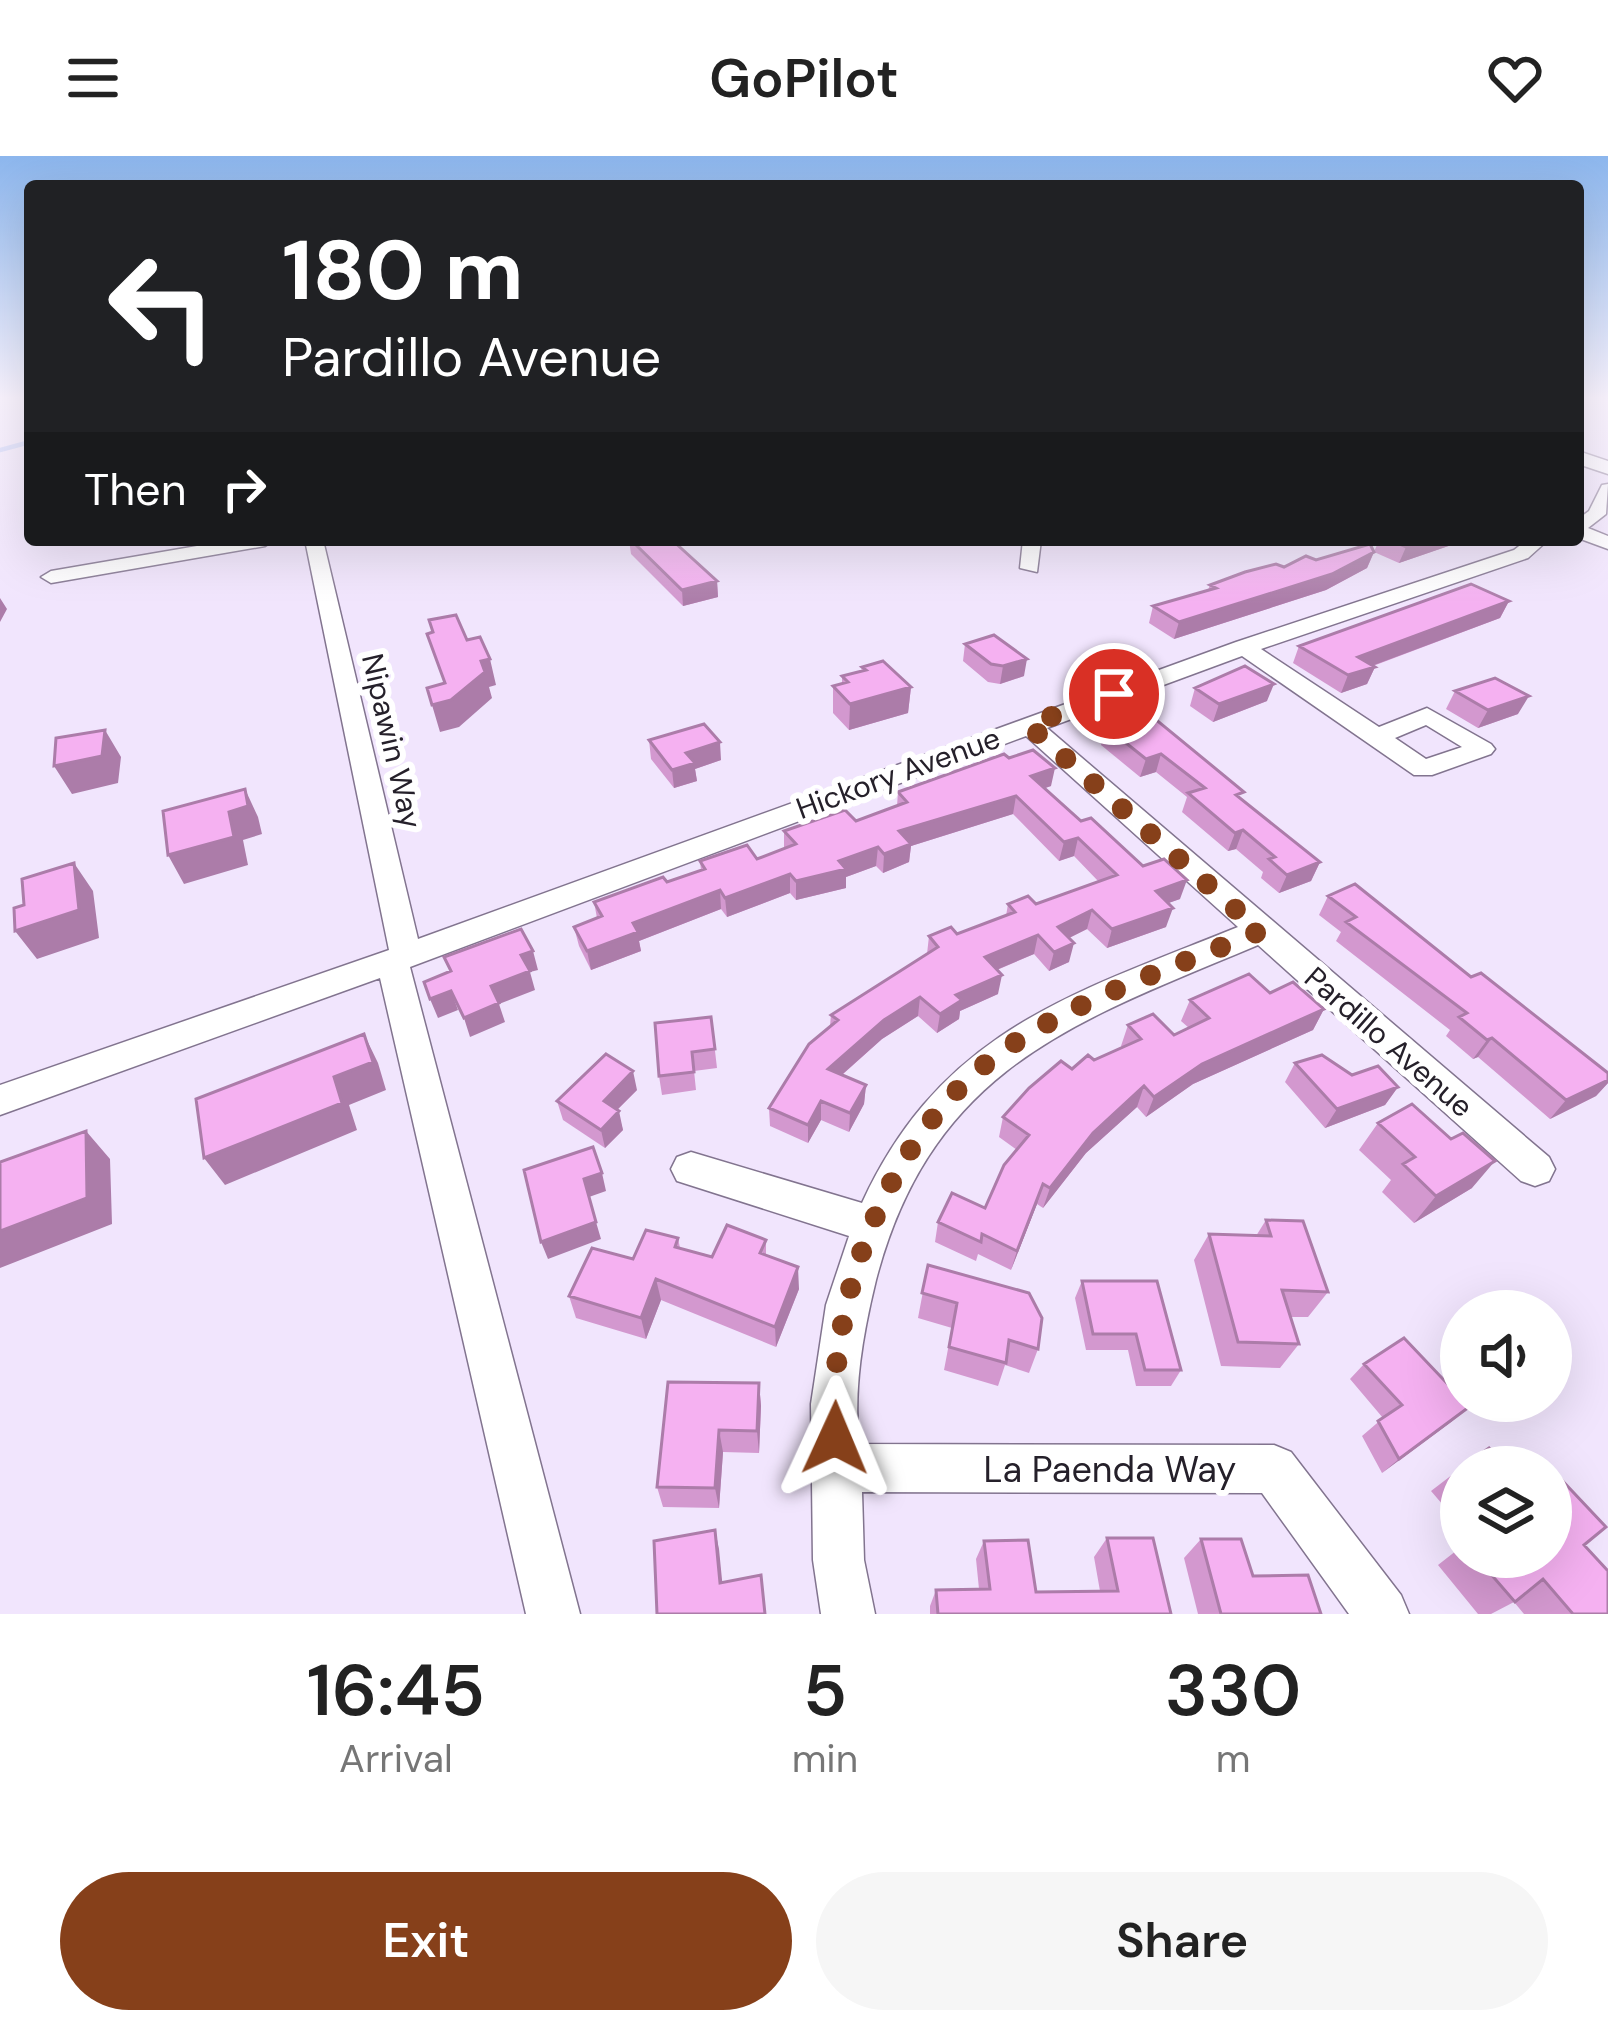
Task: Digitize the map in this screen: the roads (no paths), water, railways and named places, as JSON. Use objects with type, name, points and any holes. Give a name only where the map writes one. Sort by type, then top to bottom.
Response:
[{"type":"street","points":[[1584,524],[1597,514],[1608,489]]},
{"type":"street","points":[[51,577],[230,546]]},
{"type":"street","name":"Nipawin Way","points":[[315,546],[399,959]]},
{"type":"street","points":[[1030,568],[1032,546]]},
{"type":"street","name":"Hickory Avenue","points":[[0,1100],[399,959],[1244,647],[1521,554],[1529,546]]},
{"type":"street","points":[[1244,647],[1377,737]]},
{"type":"street","name":"Pardillo Avenue","points":[[1028,725],[1534,1169]]},
{"type":"street","points":[[848,1614],[833,1512],[837,1468],[833,1408],[841,1338],[873,1225],[917,1141],[946,1104],[1003,1051],[1081,1008],[1260,931]]},
{"type":"street","points":[[399,959],[553,1614]]},
{"type":"street","points":[[691,1169],[873,1225]]},
{"type":"street","name":"La Paenda Way","points":[[837,1468],[1274,1469],[1382,1614]]}]
